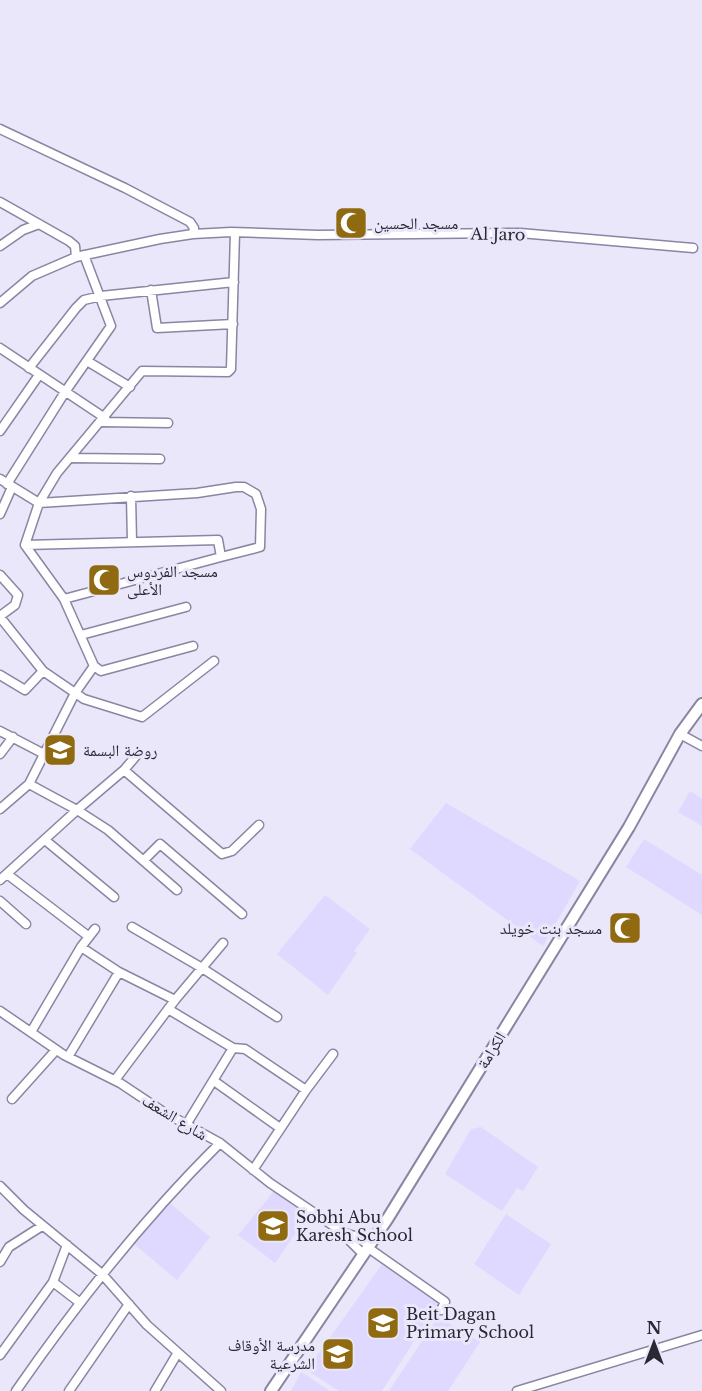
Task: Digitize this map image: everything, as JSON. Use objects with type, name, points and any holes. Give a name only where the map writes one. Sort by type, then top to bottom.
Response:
[{"type":"main road","name":"الكرامة","points":[[271,1391],[388,1218],[623,836],[680,734],[702,704]]},
{"type":"street","points":[[0,129],[125,188],[190,222],[194,228],[193,234]]},
{"type":"street","points":[[0,202],[75,246],[100,296],[111,326],[6,483],[0,514]]},
{"type":"street","points":[[0,246],[23,230],[39,224]]},
{"type":"street","points":[[25,545],[39,503],[57,473],[72,458],[142,371],[228,372],[231,369],[235,232]]},
{"type":"street","name":"Al Jaro","points":[[0,303],[32,276],[80,256],[193,234],[235,232],[318,235],[520,233],[693,248]]},
{"type":"street","points":[[29,368],[84,300],[100,296],[234,282]]},
{"type":"street","points":[[0,289],[8,297]]},
{"type":"street","points":[[151,290],[157,328],[233,324]]},
{"type":"street","points":[[0,348],[103,420],[168,423]]},
{"type":"street","points":[[87,361],[130,387]]},
{"type":"street","points":[[0,431],[39,375]]},
{"type":"street","points":[[72,458],[160,459]]},
{"type":"street","points":[[6,483],[39,503],[197,493],[244,487],[256,494],[261,509],[260,548],[64,599]]},
{"type":"street","points":[[131,496],[132,542]]},
{"type":"street","points":[[25,545],[218,540],[221,558]]},
{"type":"street","points":[[25,545],[64,599],[94,666],[101,671],[193,646]]},
{"type":"street","points":[[0,575],[18,595],[15,604],[0,616],[42,671],[84,699],[142,717],[214,661]]},
{"type":"street","points":[[81,635],[186,607]]},
{"type":"street","points":[[0,808],[29,784],[75,693],[94,666]]},
{"type":"street","points":[[0,675],[25,690],[42,671]]},
{"type":"street","points":[[0,731],[44,754]]},
{"type":"street","points":[[680,734],[702,746]]},
{"type":"street","points":[[0,754],[13,737]]},
{"type":"street","points":[[31,1032],[81,947],[92,933],[4,877],[124,770],[136,756]]},
{"type":"street","points":[[124,770],[222,854],[232,851],[259,825]]},
{"type":"street","points":[[29,784],[108,830],[177,890]]},
{"type":"street","points":[[45,840],[114,897]]},
{"type":"street","points":[[144,860],[160,844],[242,914]]},
{"type":"street","points":[[0,901],[26,924]]},
{"type":"street","points":[[132,927],[202,968],[277,1017]]},
{"type":"street","points":[[115,1080],[174,1000],[223,943]]},
{"type":"street","points":[[81,947],[119,972],[174,1000]]},
{"type":"street","points":[[68,1057],[119,972]]},
{"type":"street","points":[[168,1009],[232,1048],[245,1049],[306,1090]]},
{"type":"street","name":"شارع الشعف","points":[[0,1011],[68,1057],[115,1080],[186,1125],[220,1143],[253,1170],[344,1233],[350,1241],[444,1300],[441,1310]]},
{"type":"street","points":[[186,1125],[232,1048]]},
{"type":"street","points":[[12,1099],[57,1050]]},
{"type":"street","points":[[253,1170],[333,1054]]},
{"type":"street","points":[[214,1081],[280,1128]]},
{"type":"street","points":[[16,1391],[79,1302],[102,1274],[182,1180],[220,1143]]},
{"type":"street","points":[[0,1186],[42,1226],[102,1274],[147,1325],[221,1391]]},
{"type":"street","points":[[0,1262],[9,1247],[42,1226]]},
{"type":"street","points":[[0,1355],[53,1282],[67,1245]]},
{"type":"street","points":[[53,1282],[79,1302]]},
{"type":"street","points":[[69,1391],[129,1304]]},
{"type":"street","points":[[517,1391],[702,1335]]},
{"type":"street","points":[[155,1391],[177,1354]]},
{"type":"shaded area","points":[[690,791],[702,799],[702,826],[678,812]]},
{"type":"shaded area","points":[[446,803],[580,881],[543,946],[410,849]]},
{"type":"shaded area","points":[[644,839],[702,875],[702,915],[626,867]]},
{"type":"shaded area","points":[[325,895],[370,929],[354,951],[357,953],[328,995],[277,954]]},
{"type":"shaded area","points":[[481,1127],[538,1167],[523,1191],[517,1188],[502,1211],[445,1174],[471,1129]]},
{"type":"shaded area","name":"Sobhi Abu Karesh School","points":[[274,1191],[308,1216],[275,1263],[238,1235]]},
{"type":"shaded area","points":[[169,1202],[210,1237],[177,1280],[133,1243]]},
{"type":"shaded area","points":[[506,1214],[551,1244],[519,1295],[474,1264]]},
{"type":"shaded area","name":"Beit Dagan Primary School","points":[[382,1264],[438,1304],[382,1391],[339,1391],[307,1370]]},
{"type":"shaded area","points":[[438,1317],[480,1342],[448,1391],[389,1391]]},
{"type":"shaded area","points":[[301,1372],[330,1391],[291,1391]]},
{"type":"place","name":"مسجد الحسين","points":[[351,223]]},
{"type":"place","name":"مسجد الفردوس الأعلى","points":[[104,580]]},
{"type":"place","name":"روضة البسمة","points":[[60,750]]},
{"type":"place","name":"مسجد بنت خويلد","points":[[625,928]]},
{"type":"place","name":"Sobhi Abu Karesh School","points":[[273,1226]]},
{"type":"place","name":"Beit Dagan Primary School","points":[[383,1323]]},
{"type":"place","name":"مدرسة الأوقاف الشرعية","points":[[338,1354]]}]
